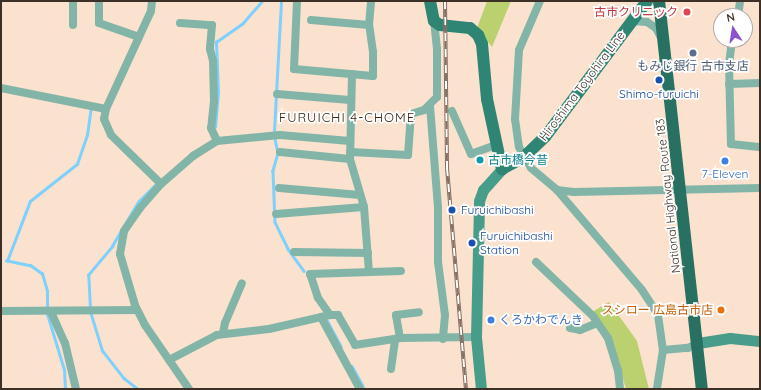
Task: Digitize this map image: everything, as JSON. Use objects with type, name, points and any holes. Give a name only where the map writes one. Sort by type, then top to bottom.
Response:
[{"type":"highway","name":"National Highway Route 183","points":[[659,1],[702,389]]},
{"type":"main road","points":[[430,1],[434,21],[440,25],[470,28],[478,35],[482,44],[487,99],[502,169],[483,190],[479,201],[476,337],[481,389]]},
{"type":"main road","name":"Hiroshima Toyohira Line","points":[[502,169],[523,158],[545,137],[647,1]]},
{"type":"main road","points":[[698,343],[730,338],[760,341]]},
{"type":"street","points":[[73,1],[73,25]]},
{"type":"street","points":[[99,1],[99,23],[139,37]]},
{"type":"street","points":[[152,1],[139,37],[106,109],[104,118],[111,134],[161,184]]},
{"type":"street","points":[[297,1],[294,69],[373,76],[370,25],[371,1]]},
{"type":"street","points":[[540,1],[518,55],[515,119],[519,147],[523,158],[531,168],[557,190],[642,290],[658,315],[663,350],[657,389]]},
{"type":"street","points":[[311,20],[370,25]]},
{"type":"street","points":[[280,152],[350,155],[408,155],[411,114],[430,106],[437,97],[438,85],[434,21]]},
{"type":"street","points":[[632,21],[647,22],[656,28],[665,46]]},
{"type":"street","points":[[180,23],[212,25],[210,48],[213,61],[214,101],[211,128],[217,141]]},
{"type":"street","points":[[731,48],[729,84],[731,144],[759,147]]},
{"type":"street","points":[[352,74],[350,100],[350,155],[364,207],[369,272]]},
{"type":"street","points":[[729,84],[760,83]]},
{"type":"street","points":[[1,88],[106,109]]},
{"type":"street","points":[[277,94],[350,100]]},
{"type":"street","points":[[430,106],[438,208],[438,262],[445,315],[442,339]]},
{"type":"street","points":[[452,111],[471,154],[496,145]]},
{"type":"street","points":[[189,389],[137,310],[120,254],[124,232],[140,208],[161,184],[193,156],[217,141],[280,135],[350,141]]},
{"type":"street","points":[[279,188],[360,195]]},
{"type":"street","points":[[557,190],[574,192],[760,188]]},
{"type":"street","points":[[276,214],[364,207]]},
{"type":"street","points":[[294,252],[368,253]]},
{"type":"street","points":[[536,262],[597,323],[608,338],[618,370],[620,389]]},
{"type":"street","points":[[330,315],[318,298],[310,274],[401,272]]},
{"type":"street","points":[[223,333],[225,323],[242,283]]},
{"type":"street","points":[[1,311],[51,312],[137,310]]},
{"type":"street","points":[[51,312],[65,343],[76,389]]},
{"type":"street","points":[[391,369],[397,339],[396,315],[419,312]]},
{"type":"street","points":[[169,360],[179,352],[223,333],[269,329],[330,315],[338,315],[355,345],[397,339],[476,337]]},
{"type":"street","points":[[321,317],[360,389]]},
{"type":"street","points":[[570,328],[587,328],[597,323]]},
{"type":"street","points":[[663,350],[688,348],[698,343]]},
{"type":"green space","points":[[487,1],[511,1],[492,47],[477,28]]},
{"type":"green space","points":[[609,302],[637,341],[649,389],[626,389],[611,338],[592,312]]},
{"type":"waterway","points":[[215,127],[218,92],[216,42],[242,24],[262,1]]},
{"type":"waterway","points":[[274,131],[281,1]]},
{"type":"waterway","points":[[65,389],[64,370],[47,314],[47,291],[42,274],[31,266],[7,261],[30,201],[77,164],[87,135],[91,107]]},
{"type":"waterway","points":[[275,139],[278,153],[273,171],[275,222],[288,249],[304,271]]},
{"type":"waterway","points":[[90,308],[88,275],[112,246],[138,202],[154,186]]},
{"type":"waterway","points":[[91,313],[102,350],[124,378],[138,389]]},
{"type":"waterway","points":[[327,320],[341,346]]},
{"type":"waterway","points":[[352,366],[363,386]]},
{"type":"railway","points":[[445,1],[447,168],[466,389]]},
{"type":"place","name":"古市クリニック","points":[[687,12]]},
{"type":"place","name":"もみじ銀行 古市支店","points":[[693,53]]},
{"type":"place","name":"Shimo-furuichi","points":[[659,80]]},
{"type":"place","name":"古市橋今昔","points":[[480,160]]},
{"type":"place","name":"7-Eleven","points":[[725,161]]},
{"type":"place","name":"Furuichibashi","points":[[452,210]]},
{"type":"place","name":"Furuichibashi Station","points":[[472,243]]},
{"type":"place","name":"スシロー 広島古市店","points":[[721,310]]},
{"type":"place","name":"くろかわでんき","points":[[491,320]]},
{"type":"district","name":"FURUICHI 4-CHOME","points":[[347,117]]}]
